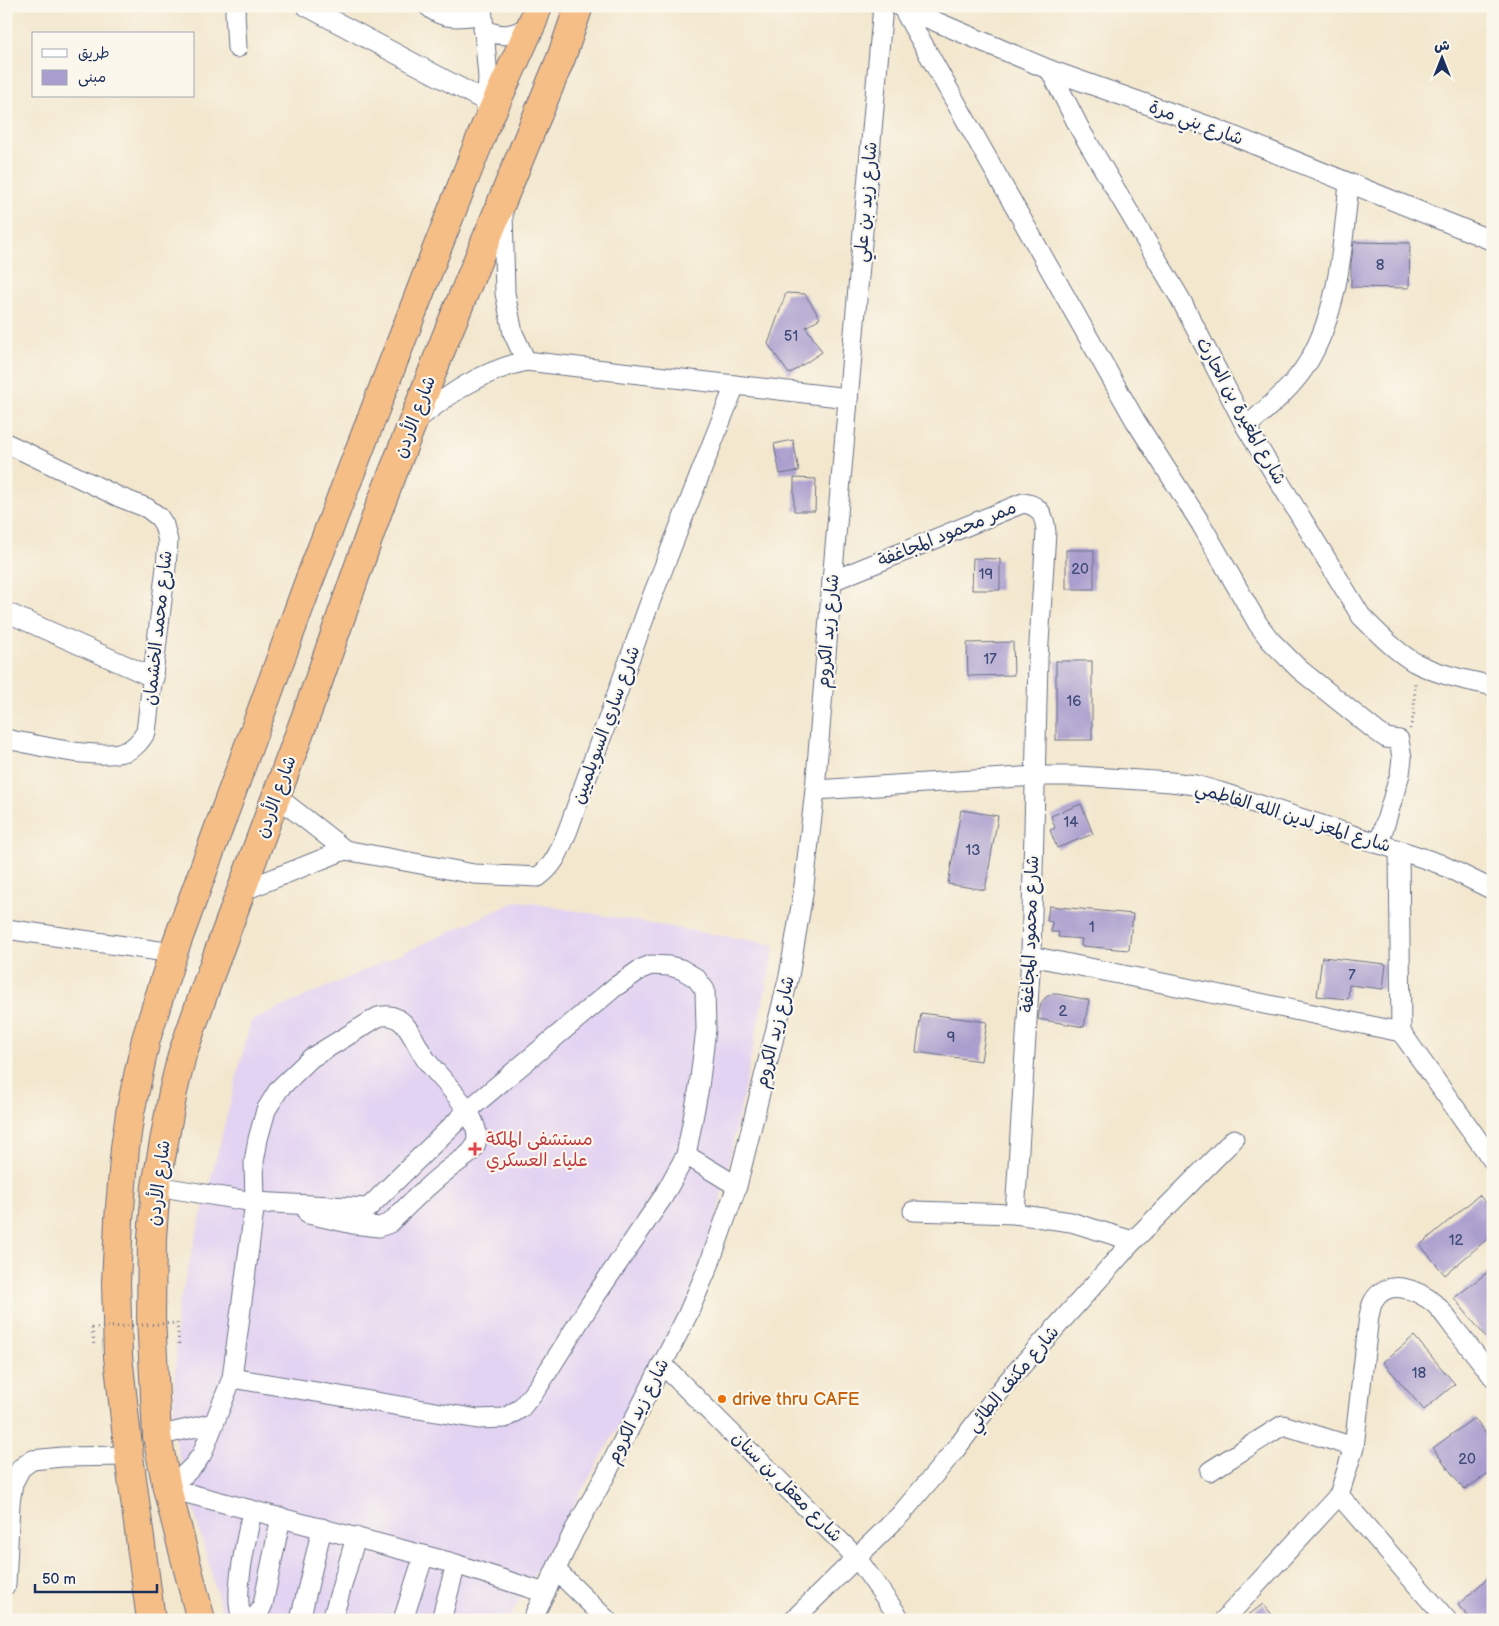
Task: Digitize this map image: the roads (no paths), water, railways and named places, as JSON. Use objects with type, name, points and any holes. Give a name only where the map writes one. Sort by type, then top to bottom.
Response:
[{"type":"highway","name":"شارع الأردن","points":[[201,1620],[166,1484],[158,1436],[151,1318],[152,1238],[156,1186],[165,1131],[182,1055],[378,511],[446,337],[561,58],[579,6]]},
{"type":"highway","name":"شارع الأردن","points":[[151,1620],[118,1356],[116,1283],[118,1220],[125,1148],[146,1039],[174,953],[309,580],[434,256],[486,114],[536,13]]},
{"type":"street","points":[[237,6],[235,12],[237,48]]},
{"type":"street","points":[[306,6],[486,114],[487,70],[482,17]]},
{"type":"street","points":[[428,6],[434,12],[444,16],[482,17]]},
{"type":"street","points":[[895,7],[1135,420],[1201,524],[1263,632],[1299,670],[1376,732],[1386,738],[1400,740],[1402,758],[1400,774],[1379,844]]},
{"type":"street","name":"شارع بني مرة","points":[[895,7],[1050,70],[1211,127],[1493,241]]},
{"type":"street","name":"شارع زيد بن علي","points":[[848,398],[895,7]]},
{"type":"street","points":[[482,17],[494,34],[505,36],[520,31],[536,13]]},
{"type":"street","name":"شارع المغيرة بن الحارث","points":[[1050,70],[1081,131],[1181,300],[1246,427],[1362,616],[1389,643],[1415,662],[1446,674],[1493,686]]},
{"type":"street","points":[[1246,427],[1284,393],[1305,366],[1321,333],[1334,296],[1341,260],[1349,183]]},
{"type":"street","points":[[503,201],[505,293],[513,333],[526,361]]},
{"type":"street","points":[[412,424],[446,396],[468,383],[502,367],[526,361],[848,398]]},
{"type":"street","name":"شارع ساري السويلميين","points":[[276,796],[345,850],[455,871],[510,876],[538,877],[553,864],[586,785],[650,602],[735,385]]},
{"type":"street","name":"شارع زيد الكروم","points":[[532,1620],[574,1531],[687,1316],[709,1265],[736,1186],[789,976],[803,894],[815,790],[848,398]]},
{"type":"street","name":"شارع محمد الخشمان","points":[[6,443],[118,497],[147,508],[164,525],[168,541],[166,577],[154,678],[146,732],[138,744],[128,750],[116,753],[90,754],[6,739]]},
{"type":"street","name":"ممر محمود المجاغفة","points":[[832,580],[1023,503],[1031,504],[1042,514],[1046,532]]},
{"type":"street","name":"شارع محمود المجاغفة","points":[[1015,1214],[1031,956],[1038,659],[1046,532]]},
{"type":"street","points":[[6,612],[154,678]]},
{"type":"street","name":"شارع المعز لدين الله الفاطمي","points":[[815,790],[1036,776],[1131,779],[1195,785],[1440,864],[1493,890]]},
{"type":"street","points":[[240,892],[345,850]]},
{"type":"street","points":[[1399,850],[1401,1032],[1493,1161]]},
{"type":"street","points":[[6,929],[174,953]]},
{"type":"street","points":[[1031,956],[1401,1032]]},
{"type":"street","points":[[232,1378],[478,1419],[505,1418],[520,1408],[538,1387],[594,1298],[663,1197],[686,1155],[700,1087],[706,1029],[704,990],[696,978],[681,969],[651,965],[641,969],[615,987],[468,1111],[368,1208],[256,1202]]},
{"type":"street","points":[[156,1186],[256,1202],[353,1224],[379,1227],[390,1222],[444,1172],[469,1154],[476,1146],[477,1130],[468,1111],[426,1060],[402,1022],[390,1016],[378,1017],[311,1058],[279,1089],[266,1110],[254,1162],[256,1202],[232,1378],[202,1454],[185,1474],[166,1484]]},
{"type":"street","name":"شارع مكنف الطائي","points":[[793,1620],[858,1558],[926,1486],[1007,1382],[1133,1241],[1234,1138]]},
{"type":"street","points":[[686,1155],[736,1186]]},
{"type":"street","points":[[913,1211],[1015,1214],[1071,1222],[1133,1241]]},
{"type":"street","points":[[1224,1620],[1340,1495],[1354,1447],[1369,1316],[1373,1302],[1379,1294],[1386,1289],[1394,1287],[1414,1290],[1423,1295],[1437,1306],[1493,1377]]},
{"type":"street","name":"شارع معقل بن سنان","points":[[662,1364],[858,1558],[901,1620]]},
{"type":"street","points":[[158,1436],[214,1423]]},
{"type":"street","points":[[1210,1471],[1283,1425],[1354,1447]]},
{"type":"street","points":[[6,1585],[7,1544],[13,1483],[21,1468],[32,1460],[129,1456]]},
{"type":"street","points":[[166,1484],[252,1510],[456,1564],[545,1593]]},
{"type":"street","points":[[1340,1495],[1447,1620]]},
{"type":"street","points":[[252,1510],[239,1593],[239,1610],[242,1617],[252,1618],[259,1613],[263,1604],[281,1517]]},
{"type":"street","points":[[300,1620],[322,1528]]},
{"type":"street","points":[[332,1620],[356,1537]]},
{"type":"street","points":[[403,1620],[424,1555]]},
{"type":"street","points":[[441,1620],[456,1564]]},
{"type":"street","points":[[556,1570],[607,1620]]},
{"type":"place","name":"مستشفى الملكة علياء العسكري","points":[[475,1149]]},
{"type":"place","name":"drive thru CAFE","points":[[722,1399]]}]
